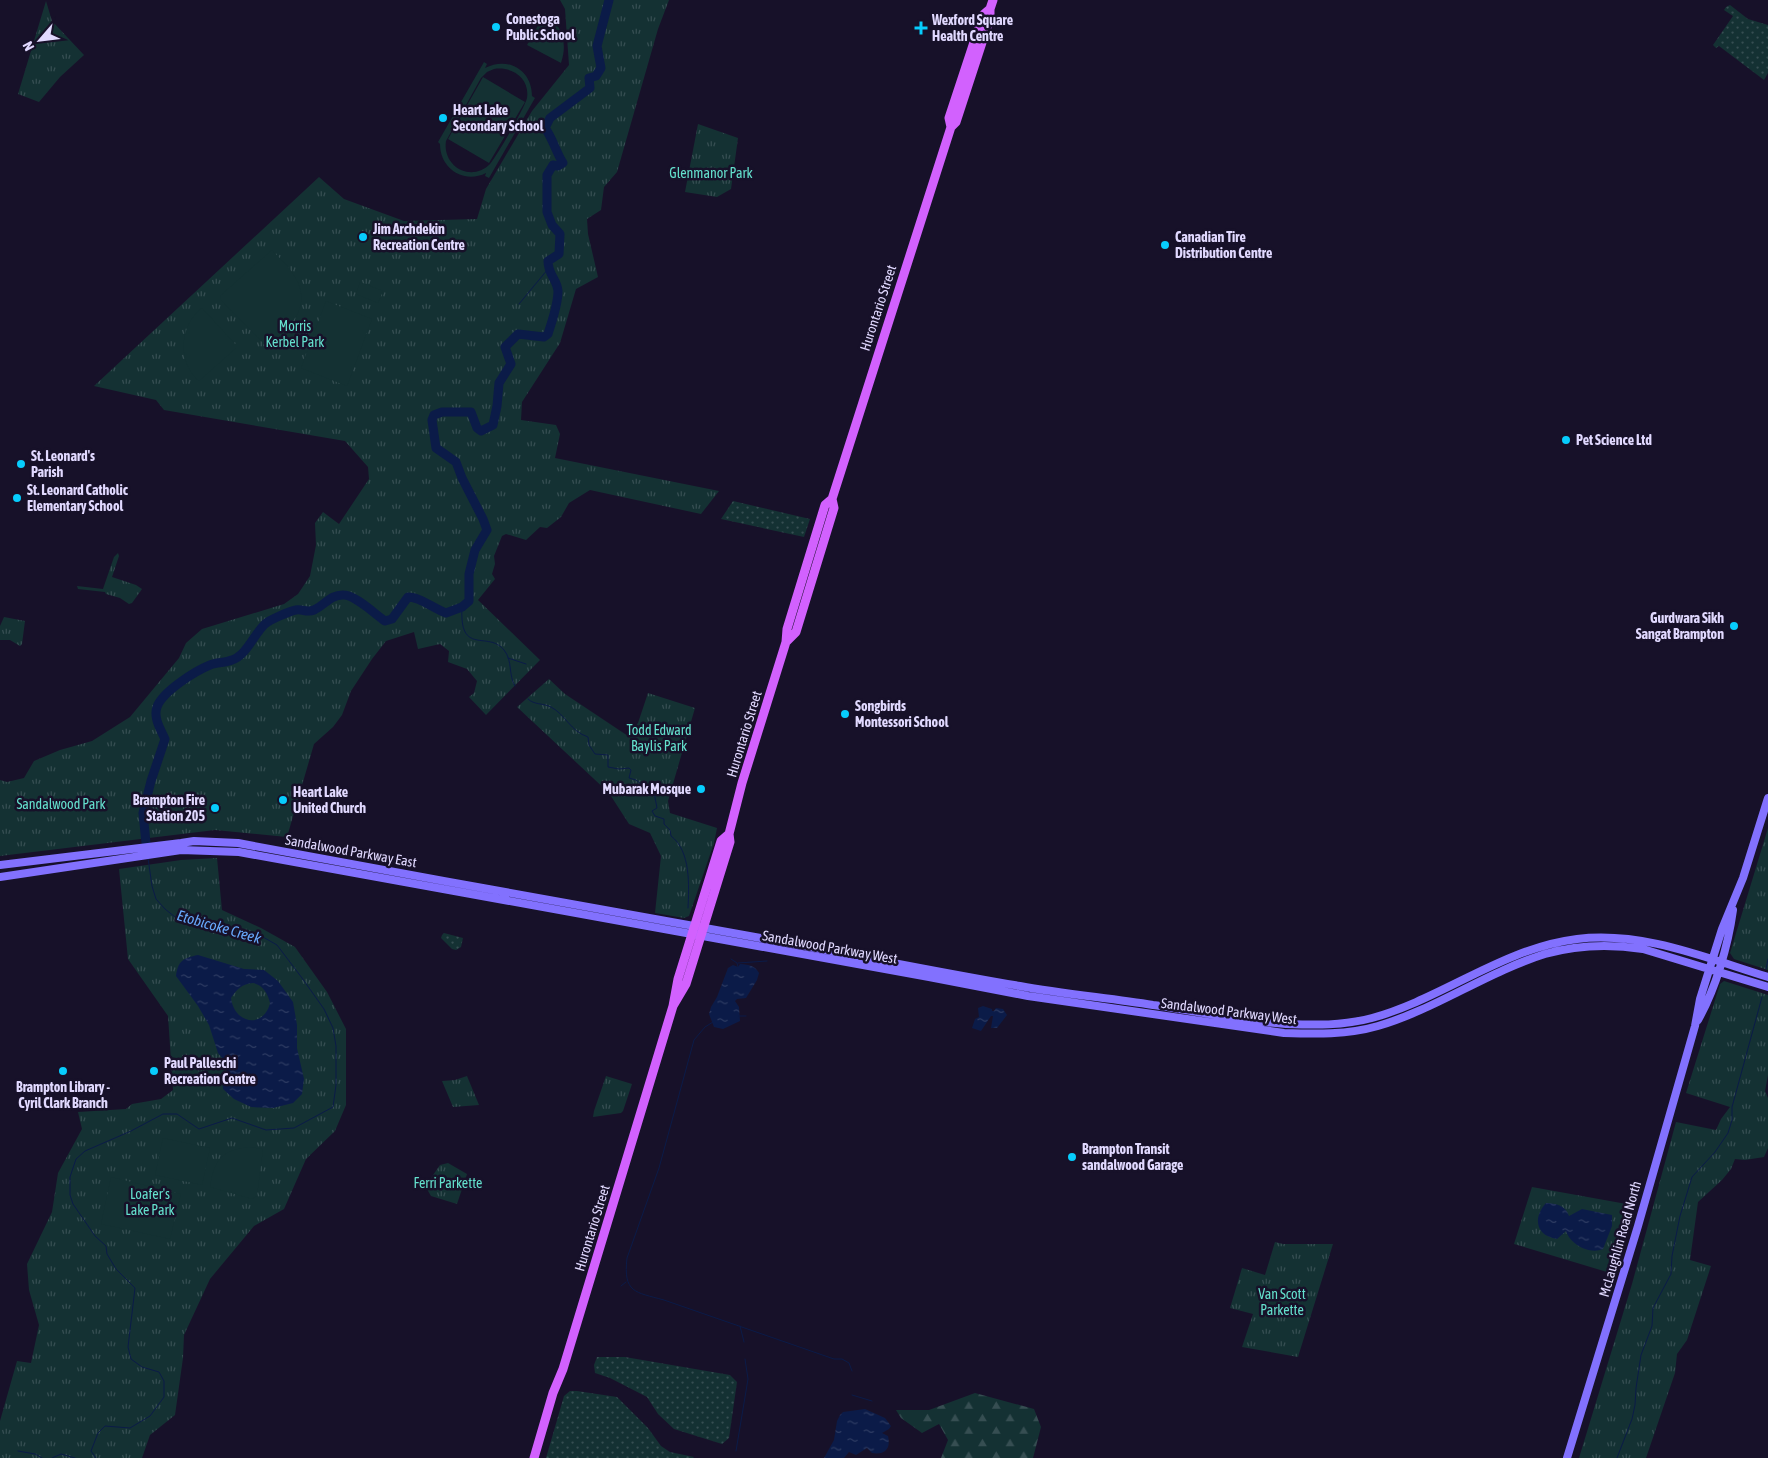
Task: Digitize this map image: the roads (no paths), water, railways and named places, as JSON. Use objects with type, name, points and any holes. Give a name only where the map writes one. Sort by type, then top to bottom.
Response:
[{"type":"main road","name":"Hurontario Street","points":[[534,1458],[553,1393],[563,1369],[587,1291],[673,1006],[686,984],[698,931],[730,842],[729,834],[742,783],[786,642],[796,632],[834,508],[832,499],[951,127],[956,122],[990,18],[991,4]]},
{"type":"main road","name":"McLaughlin Road North","points":[[1567,1458],[1638,1226],[1695,1026],[1700,999],[1730,932],[1735,900],[1768,798]]},
{"type":"main road","name":"Sandalwood Parkway East","points":[[0,877],[194,841],[238,843],[698,931]]},
{"type":"main road","name":"Sandalwood Parkway East","points":[[0,864],[141,852]]},
{"type":"main road","name":"Sandalwood Parkway West","points":[[698,931],[1040,989],[1194,1010],[1256,1022],[1319,1025],[1352,1023],[1389,1013],[1526,952],[1569,940],[1605,937],[1639,940],[1662,945],[1768,977]]},
{"type":"main road","name":"Sandalwood Parkway West","points":[[698,931],[1028,996],[1208,1021],[1251,1029],[1306,1034],[1347,1032],[1391,1022],[1523,962],[1546,954],[1571,949],[1604,946],[1634,948],[1660,954],[1768,987]]},
{"type":"water","points":[[198,955],[244,969],[264,970],[278,981],[293,1002],[297,1025],[297,1048],[304,1079],[302,1094],[293,1103],[273,1108],[251,1107],[234,1099],[223,1089],[222,1079],[227,1070],[223,1059],[218,1053],[209,1025],[176,976],[182,961]],"holes":[[[253,983],[264,990],[270,1003],[262,1017],[256,1020],[249,1020],[243,1018],[233,1007],[231,998],[243,986]]]},
{"type":"water","points":[[740,964],[755,968],[759,973],[757,980],[746,998],[735,1001],[739,1007],[740,1021],[723,1029],[714,1027],[709,1014],[711,1007],[717,997],[728,968],[733,965],[738,967]]},
{"type":"water","points":[[983,1006],[992,1009],[992,1011],[996,1008],[1003,1009],[1007,1015],[997,1028],[991,1028],[993,1016],[991,1016],[981,1031],[972,1028],[975,1019],[979,1017],[978,1008]]},
{"type":"water","points":[[1546,1203],[1560,1206],[1566,1210],[1569,1216],[1582,1209],[1612,1215],[1612,1226],[1603,1249],[1592,1251],[1581,1247],[1571,1240],[1566,1231],[1557,1239],[1544,1234],[1540,1230],[1538,1220],[1539,1214]]},
{"type":"water","points":[[865,1409],[885,1418],[891,1426],[882,1433],[888,1436],[888,1448],[880,1453],[872,1453],[867,1448],[856,1455],[849,1452],[844,1458],[824,1458],[834,1440],[837,1421],[840,1415],[843,1412]]},
{"type":"waterway","name":"Etobicoke Creek","points":[[146,843],[143,813],[165,739],[158,724],[156,711],[165,695],[180,683],[210,665],[229,661],[242,654],[261,628],[271,620],[296,610],[314,610],[335,596],[344,595],[354,598],[385,621],[392,619],[408,597],[413,597],[446,613],[462,607],[469,601],[469,574],[475,550],[487,530],[456,462],[436,448],[432,420],[434,415],[442,412],[471,412],[477,428],[481,431],[493,425],[499,383],[511,364],[505,347],[518,334],[544,337],[548,334],[558,296],[556,283],[549,270],[548,261],[559,254],[560,234],[552,225],[547,212],[547,175],[553,165],[558,166],[563,163],[545,128],[550,118],[590,88],[589,78],[596,76],[601,68],[597,46],[609,0]]},
{"type":"waterway","points":[[519,304],[548,269]]},
{"type":"waterway","points":[[462,607],[462,622],[465,632],[476,640],[497,644],[504,650],[509,659],[515,686]]},
{"type":"waterway","points":[[508,658],[526,664]]},
{"type":"waterway","points":[[528,699],[551,707],[561,714],[572,727],[588,737],[589,745],[595,754],[608,755],[608,767],[629,768],[631,770],[629,778],[636,780],[646,788],[653,787],[657,808],[652,811],[655,816],[664,819],[664,824],[670,830],[671,836],[678,842],[685,860],[688,880],[688,908]]},
{"type":"waterway","name":"Etobicoke Creek","points":[[96,1458],[91,1451],[98,1433],[105,1426],[130,1428],[150,1416],[164,1397],[164,1381],[159,1372],[142,1367],[131,1359],[128,1347],[135,1288],[116,1269],[107,1254],[106,1246],[95,1236],[73,1204],[70,1195],[70,1177],[76,1159],[85,1151],[131,1131],[163,1114],[177,1114],[199,1129],[232,1118],[266,1130],[294,1128],[333,1107],[336,1085],[336,1046],[333,1028],[324,1009],[277,945],[263,937],[221,930],[175,917],[156,899],[148,858]]},
{"type":"waterway","points":[[731,959],[737,963],[738,967]]},
{"type":"waterway","points":[[1766,969],[1768,959]]},
{"type":"waterway","points":[[738,963],[767,961]]},
{"type":"waterway","points":[[1617,1458],[1632,1419],[1641,1355],[1652,1326],[1653,1308],[1671,1274],[1672,1256],[1680,1216],[1692,1177],[1715,1152],[1728,1133],[1732,1120],[1732,1107],[1762,997]]},
{"type":"waterway","points":[[739,1016],[746,1016]]},
{"type":"waterway","points":[[713,1022],[705,1027],[694,1040],[659,1168],[627,1258],[626,1270],[629,1285],[645,1295],[834,1359],[842,1359],[849,1363],[852,1371]]},
{"type":"waterway","points":[[621,1286],[626,1282]]},
{"type":"waterway","points":[[740,1326],[744,1342]]},
{"type":"waterway","points":[[736,1451],[748,1379],[745,1359]]},
{"type":"waterway","points":[[852,1395],[872,1401]]},
{"type":"waterway","points":[[18,1451],[35,1454],[42,1458]]},
{"type":"waterway","points":[[52,1458],[61,1454],[75,1458]]},
{"type":"place","name":"Conestoga Public School","points":[[496,27]]},
{"type":"place","name":"Wexford Square Health Centre","points":[[921,28]]},
{"type":"place","name":"Heart Lake Secondary School","points":[[443,118]]},
{"type":"place","name":"Jim Archdekin Recreation Centre","points":[[363,237]]},
{"type":"place","name":"Canadian Tire Distribution Centre","points":[[1165,245]]},
{"type":"place","name":"Pet Science Ltd","points":[[1566,440]]},
{"type":"place","name":"St. Leonard's Parish","points":[[21,464]]},
{"type":"place","name":"St. Leonard Catholic Elementary School","points":[[17,498]]},
{"type":"place","name":"Gurdwara Sikh Sangat Brampton","points":[[1734,626]]},
{"type":"place","name":"Songbirds Montessori School","points":[[845,714]]},
{"type":"place","name":"Mubarak Mosque","points":[[701,789]]},
{"type":"place","name":"Heart Lake United Church","points":[[283,800]]},
{"type":"place","name":"Brampton Fire Station 205","points":[[215,808]]},
{"type":"place","name":"Brampton Library - Cyril Clark Branch","points":[[63,1071]]},
{"type":"place","name":"Paul Palleschi Recreation Centre","points":[[154,1071]]},
{"type":"place","name":"Brampton Transit sandalwood Garage","points":[[1072,1157]]},
{"type":"park label","name":"Glenmanor Park","points":[[711,173]]},
{"type":"park label","name":"Morris Kerbel Park","points":[[295,334]]},
{"type":"park label","name":"Todd Edward Baylis Park","points":[[659,738]]},
{"type":"park label","name":"Sandalwood Park","points":[[61,804]]},
{"type":"park label","name":"Ferri Parkette","points":[[448,1183]]},
{"type":"park label","name":"Loafer's Lake Park","points":[[150,1202]]},
{"type":"park label","name":"Van Scott Parkette","points":[[1282,1302]]}]
